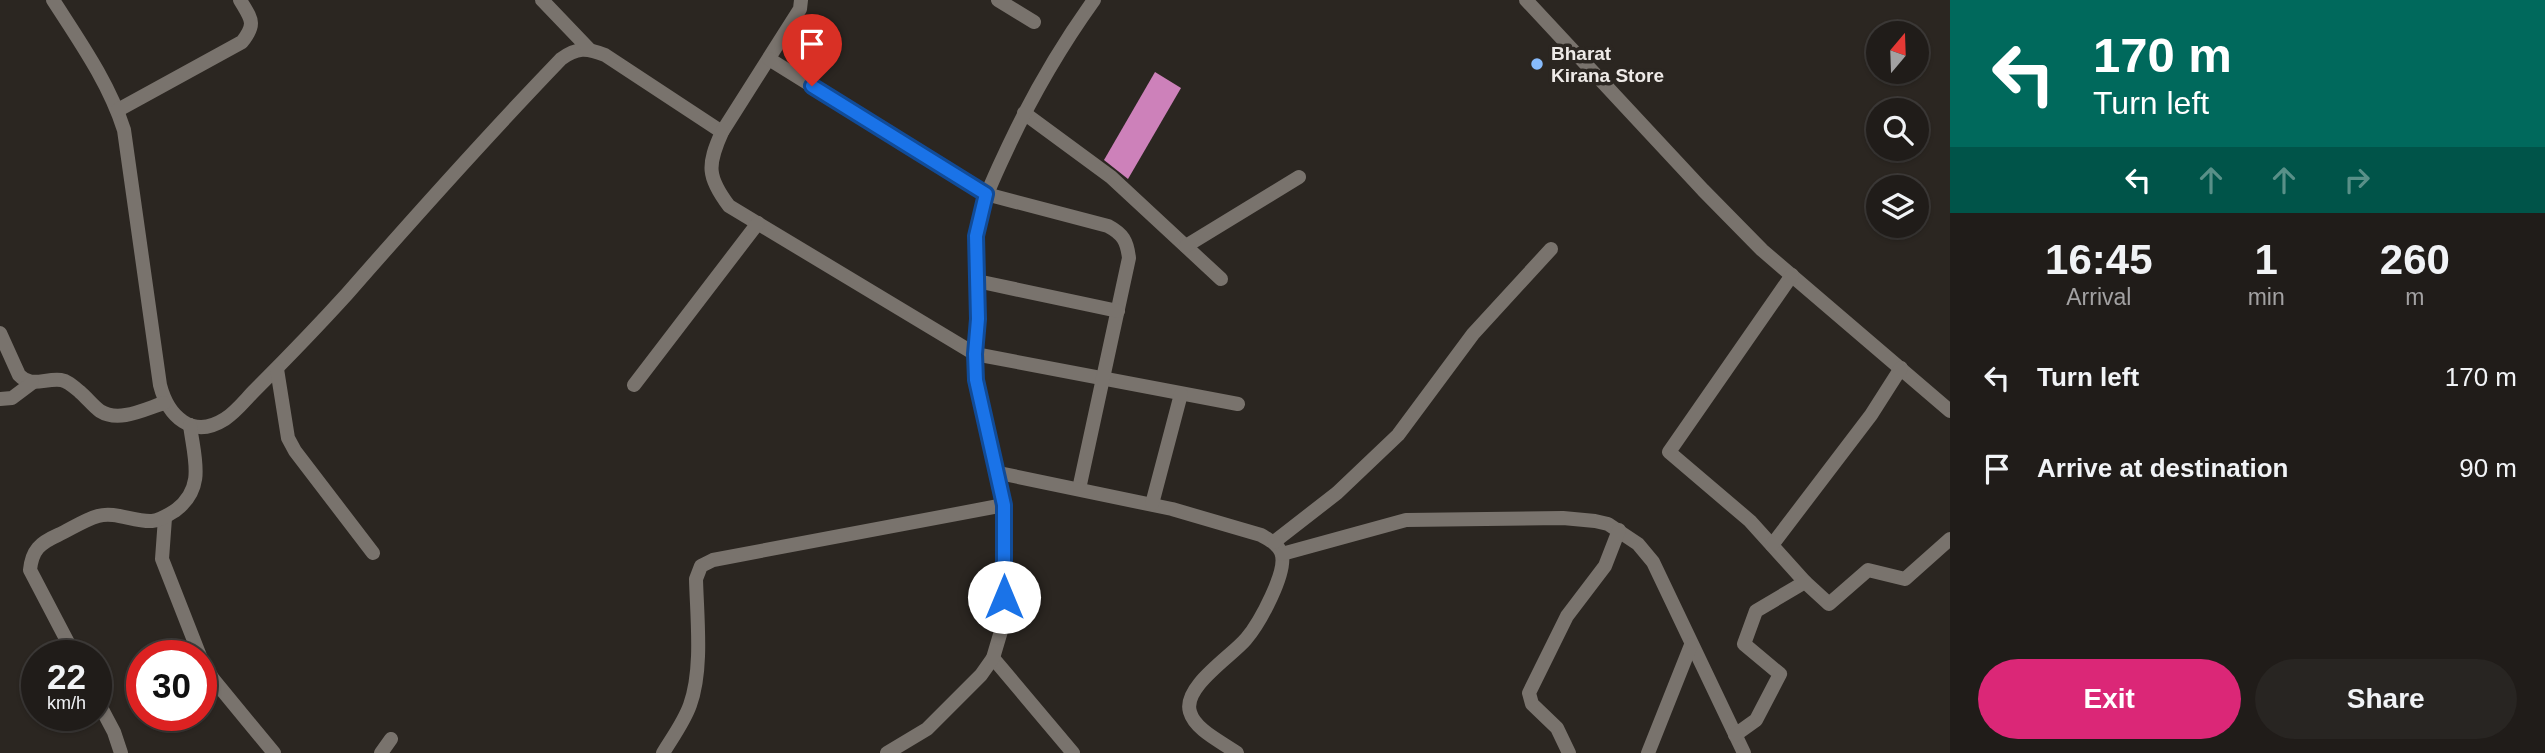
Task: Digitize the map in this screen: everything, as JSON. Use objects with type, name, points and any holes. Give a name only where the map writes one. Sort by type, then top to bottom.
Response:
[{"type":"street","points":[[53,0],[107,87],[118,110],[124,131],[164,403],[174,417],[190,425],[207,426],[225,419],[277,369],[477,148],[561,59],[573,50],[589,49],[605,55],[722,132]]},
{"type":"street","points":[[118,110],[242,42],[251,31],[252,22],[240,0]]},
{"type":"street","points":[[542,0],[589,49]]},
{"type":"street","points":[[801,0],[800,9],[722,132],[710,166],[715,187],[729,205],[975,354],[1238,404]]},
{"type":"street","points":[[887,753],[927,729],[981,675],[993,658],[1004,621],[1004,505],[999,473],[981,406],[975,354],[978,319],[976,236],[986,194],[1024,113],[1067,38],[1094,0]]},
{"type":"street","points":[[1527,0],[1762,250],[1950,411]]},
{"type":"street","points":[[1005,2],[1034,22]]},
{"type":"street","points":[[769,59],[986,194],[1108,226],[1119,232],[1127,243],[1129,258],[1079,489]]},
{"type":"street","points":[[1024,113],[1111,177],[1221,279]]},
{"type":"street","points":[[1186,246],[1299,177]]},
{"type":"street","points":[[634,385],[758,223]]},
{"type":"street","points":[[1278,548],[1398,435],[1478,327],[1551,249]]},
{"type":"street","points":[[1792,275],[1669,452],[1750,521],[1805,582],[1829,604],[1868,570],[1905,579],[1950,539]]},
{"type":"street","points":[[977,281],[1118,311]]},
{"type":"street","points":[[0,333],[24,381],[32,383],[61,380],[69,383],[101,411],[110,415],[123,416],[164,403]]},
{"type":"street","points":[[1772,545],[1871,415],[1901,368]]},
{"type":"street","points":[[277,369],[288,438],[373,553]]},
{"type":"street","points":[[0,399],[20,394],[32,383]]},
{"type":"street","points":[[1152,504],[1181,394]]},
{"type":"street","points":[[67,640],[30,570],[35,550],[44,541],[98,516],[151,521],[165,518],[186,502],[194,490],[196,478],[190,425]]},
{"type":"street","points":[[999,473],[1152,504],[1261,535],[1278,548],[1283,570],[1256,626],[1191,694],[1188,709],[1194,722],[1237,753]]},
{"type":"street","points":[[663,753],[689,709],[694,693],[697,676],[696,579],[701,566],[713,560],[1004,505]]},
{"type":"street","points":[[165,518],[162,559],[194,640]]},
{"type":"street","points":[[1278,548],[1406,520],[1563,518],[1595,520],[1619,530],[1638,544],[1653,562],[1744,753]]},
{"type":"street","points":[[1569,753],[1557,728],[1532,704],[1530,693],[1567,616],[1605,566],[1619,530]]},
{"type":"street","points":[[1735,735],[1756,720],[1780,674],[1744,643],[1756,611],[1805,582]]},
{"type":"street","points":[[1648,753],[1691,645]]},
{"type":"street","points":[[993,658],[1073,753]]},
{"type":"street","points":[[217,684],[274,753]]},
{"type":"street","points":[[112,728],[121,753]]},
{"type":"street","points":[[381,753],[391,739]]},
{"type":"building","points":[[1155,72],[1181,88],[1128,179],[1104,160]]},
{"type":"place","name":"Bharat Kirana Store","points":[[1537,64]]},
{"type":"route","points":[[812,86],[986,194],[976,236],[976,380],[999,473],[1004,505],[1004,597]]}]
